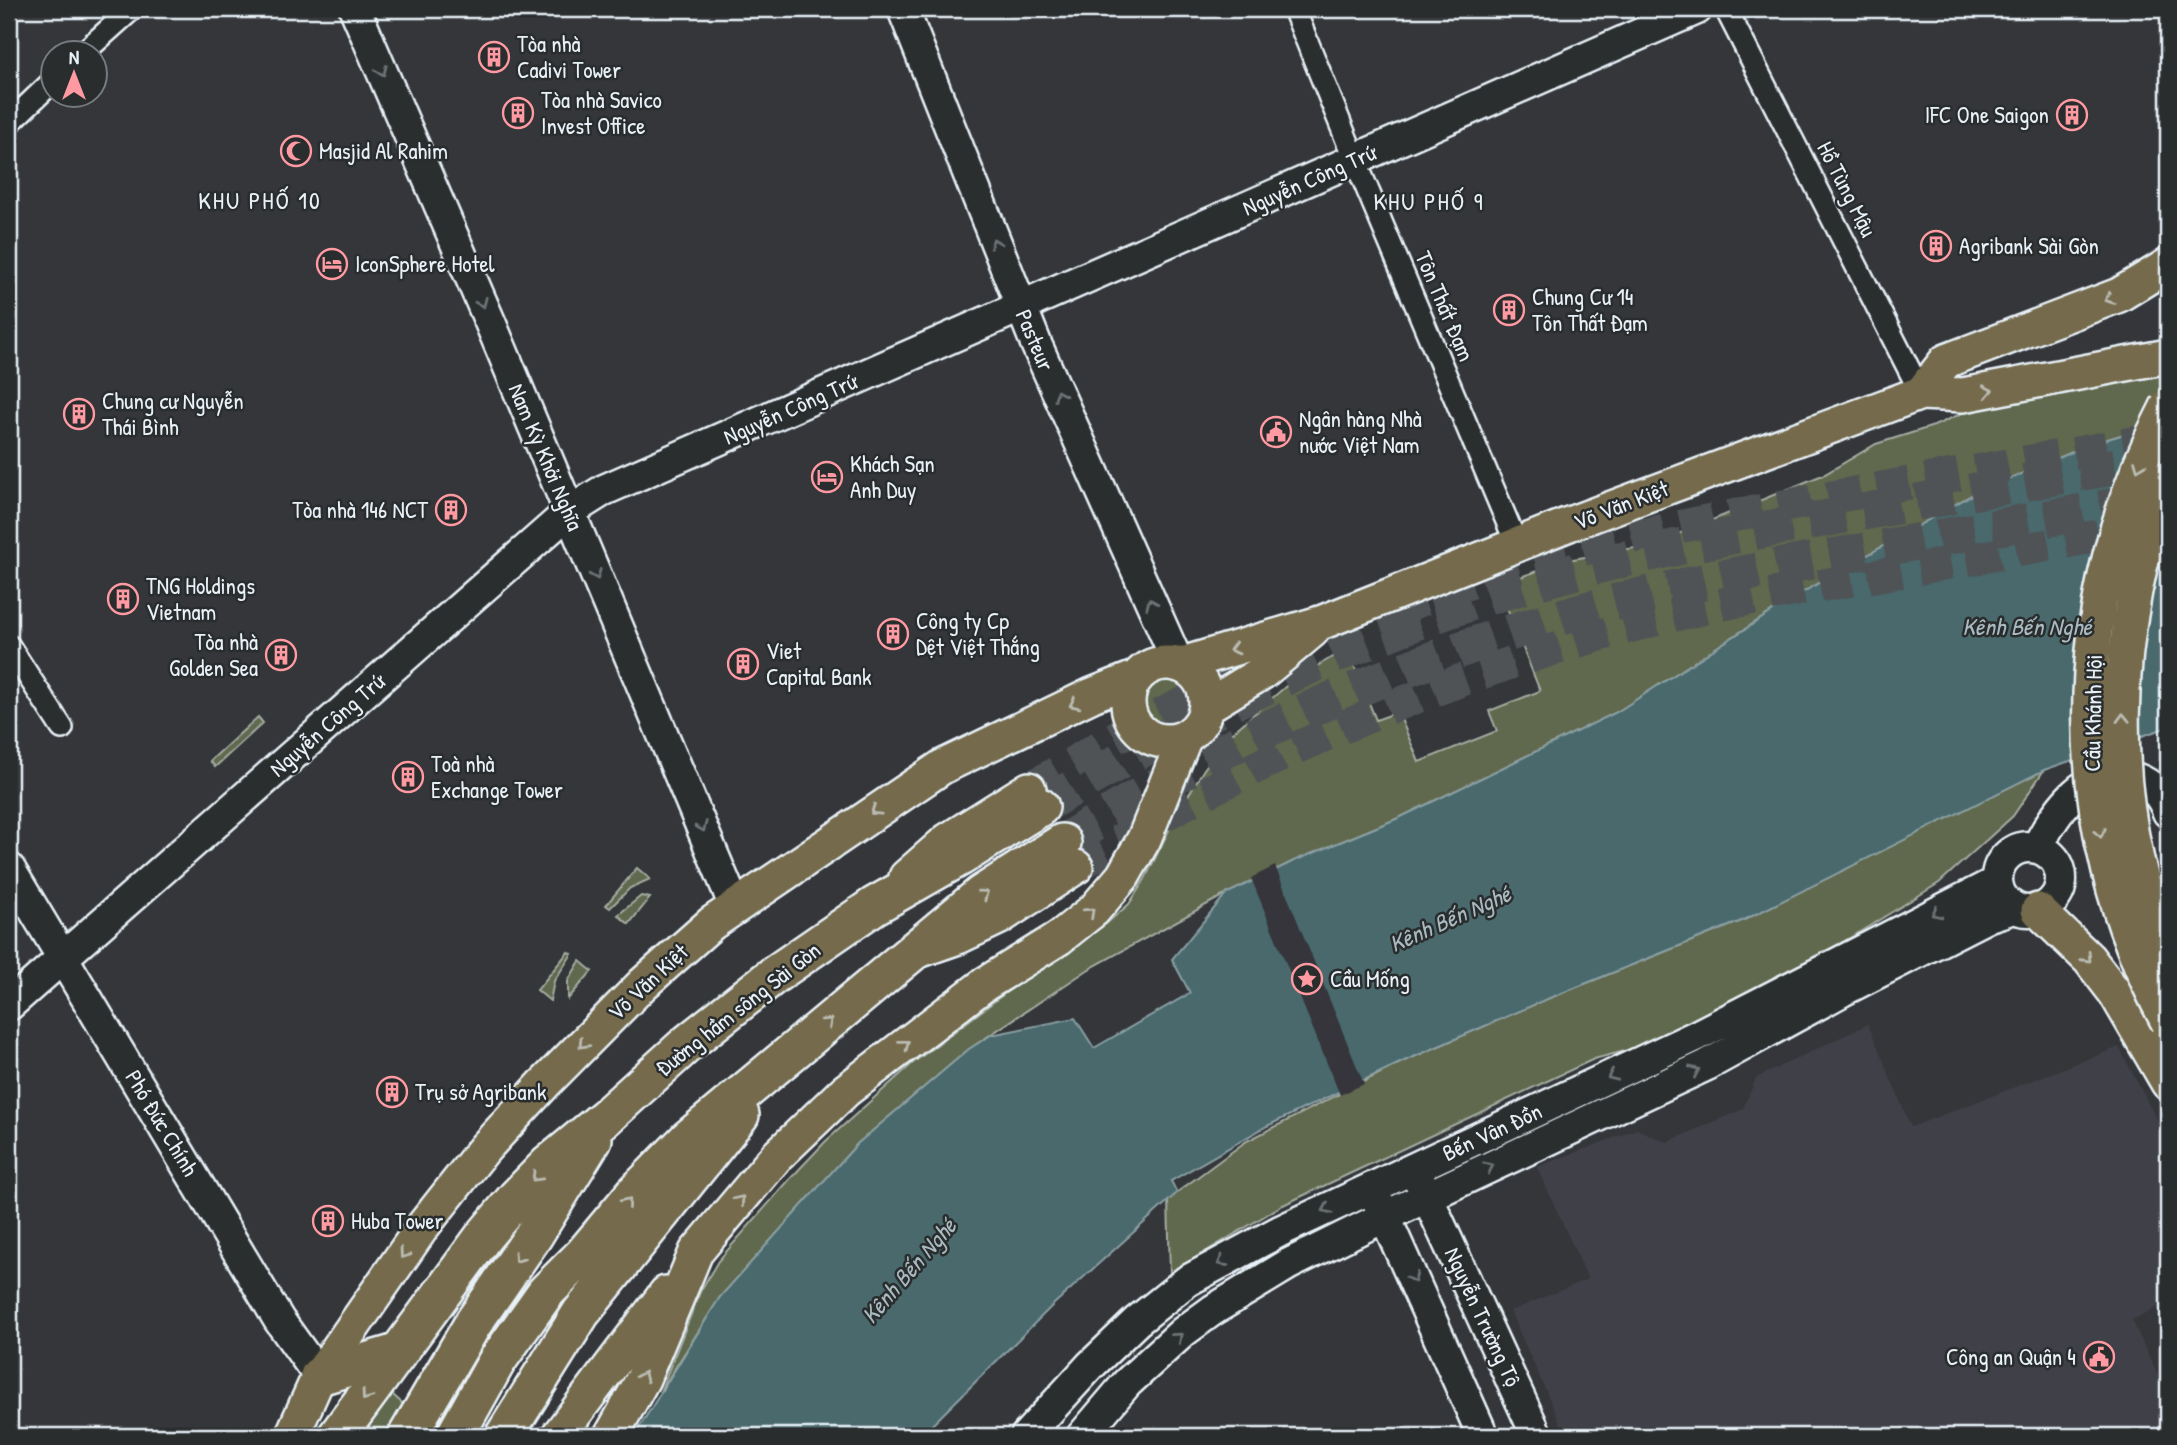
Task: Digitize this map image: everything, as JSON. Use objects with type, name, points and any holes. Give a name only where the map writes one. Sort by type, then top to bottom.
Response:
[{"type":"highway","name":"Đường hầm sông Sài Gòn","points":[[606,1117],[688,1043],[774,975],[874,906],[960,857],[1034,798]]},
{"type":"highway","points":[[455,1436],[497,1361],[546,1292],[584,1254],[634,1194],[688,1139],[982,894],[1069,855]]},
{"type":"highway","points":[[504,1436],[586,1317],[776,1067]]},
{"type":"highway","points":[[337,1436],[484,1236],[516,1198],[549,1164],[606,1117]]},
{"type":"highway","points":[[407,1436],[474,1322],[534,1235],[606,1117]]},
{"type":"highway","points":[[476,1436],[514,1373],[557,1312],[584,1254]]},
{"type":"highway","points":[[520,1436],[586,1317]]},
{"type":"highway","points":[[319,1376],[397,1353]]},
{"type":"main road","name":"Nam Kỳ Khởi Nghĩa","points":[[355,9],[490,321],[735,907]]},
{"type":"main road","name":"Pasteur","points":[[903,9],[1021,307],[1179,665]]},
{"type":"main road","name":"Nguyễn Công Trứ","points":[[9,1005],[569,512],[604,490],[1697,9]]},
{"type":"main road","points":[[1921,393],[1946,361],[2119,295],[2168,265]]},
{"type":"main road","name":"Võ Văn Kiệt","points":[[1179,665],[1323,622],[1517,545],[1921,393],[1963,396],[2168,356]]},
{"type":"main road","name":"Cầu Khánh Hội","points":[[2168,405],[2142,457],[2113,540],[2096,624],[2090,712],[2094,798],[2111,885],[2137,957],[2168,1022]]},
{"type":"main road","name":"Cầu Khánh Hội","points":[[2168,478],[2157,506],[2136,583],[2128,630],[2123,709],[2132,833],[2152,909],[2168,951]]},
{"type":"main road","name":"Võ Văn Kiệt","points":[[1206,707],[1263,672],[1323,622]]},
{"type":"main road","points":[[1156,665],[1179,665],[1200,681],[1206,707],[1202,719],[1185,737],[1173,741],[1148,736],[1138,728],[1132,717],[1129,689],[1137,677],[1156,665]]},
{"type":"main road","name":"Võ Văn Kiệt","points":[[292,1436],[319,1376],[423,1226],[484,1149],[643,984],[712,923],[942,767],[1092,695],[1137,677]]},
{"type":"main road","points":[[558,1436],[696,1252],[776,1157],[845,1091],[985,984],[1059,938],[1094,910],[1123,876],[1144,839],[1185,737]]},
{"type":"main road","points":[[2037,848],[2050,821],[2065,803],[2098,778],[2127,776],[2152,786],[2165,802],[2168,812]]},
{"type":"main road","points":[[2026,909],[2052,902],[2059,891],[2061,881],[2059,866],[2050,855],[2037,848],[2025,847],[2013,850],[2005,857],[1996,874],[1998,891],[2005,902],[2026,909],[2090,958],[2116,994],[2168,1083]]},
{"type":"main road","name":"Phó Đức Chính","points":[[9,868],[279,1320],[319,1376]]},
{"type":"main road","name":"Bến Vân Đồn","points":[[1026,1436],[1090,1366],[1137,1321],[1187,1282],[1282,1230],[1696,1036],[1996,882]]},
{"type":"main road","name":"Bến Vân Đồn","points":[[1082,1436],[1127,1383],[1183,1332],[1299,1259],[1707,1065],[1989,916],[2026,909]]},
{"type":"main road","name":"Nguyễn Trường Tộ","points":[[1414,1168],[1537,1436]]},
{"type":"main road","name":"Nguyễn Trường Tộ","points":[[1371,1189],[1386,1216],[1483,1436]]},
{"type":"main road","points":[[611,1436],[643,1379],[696,1252]]},
{"type":"street","points":[[100,38],[132,9]]},
{"type":"street","name":"Tôn Thất Ðạm","points":[[1294,9],[1517,545]]},
{"type":"street","name":"Hồ Tùng Mậu","points":[[1726,9],[1921,393]]},
{"type":"street","points":[[9,123],[38,95]]},
{"type":"street","points":[[10,651],[62,728]]},
{"type":"shaded area","points":[[1868,1024],[1911,1127],[2119,1047],[2168,1141],[2168,1302],[2132,1320],[2168,1397],[2168,1436],[1904,1436],[1899,1425],[1873,1436],[1566,1436],[1510,1311],[1588,1279],[1537,1167],[1637,1129],[1667,1142],[1743,1109],[1756,1078]]},
{"type":"green space","points":[[2168,369],[2168,421],[2091,444],[1970,496],[1793,598],[1617,712],[1401,817],[1294,861],[1226,894],[1089,969],[969,1049],[857,1144],[720,1297],[660,1392],[701,1290],[718,1261],[790,1179],[826,1141],[913,1063],[1033,972],[1105,925],[1129,904],[1204,769],[1231,734],[1293,680],[1350,647],[1353,663],[1376,720],[1398,712],[1419,762],[1497,731],[1489,711],[1540,691],[1498,585],[1568,560],[1651,545],[1825,474],[1876,444],[1934,426],[1989,401]]},
{"type":"green space","points":[[1167,680],[1182,687],[1189,702],[1182,717],[1167,724],[1152,717],[1145,702],[1152,687]]},
{"type":"green space","points":[[258,717],[263,723],[215,767],[210,761]]},
{"type":"green space","points":[[2044,770],[2013,816],[1939,883],[1806,965],[1644,1046],[1594,1059],[1281,1206],[1170,1273],[1168,1199],[1245,1142],[1402,1062],[1547,999],[1744,920]]},
{"type":"green space","points":[[637,868],[650,879],[630,888],[610,908],[606,905]]},
{"type":"green space","points":[[641,896],[650,898],[629,924],[618,915]]},
{"type":"green space","points":[[568,952],[572,954],[554,981],[550,1001],[537,990]]},
{"type":"green space","points":[[580,961],[592,971],[568,999],[568,981]]},
{"type":"green space","points":[[392,1394],[403,1404],[386,1436],[361,1436]]},
{"type":"water","name":"Kênh Bến Nghé","points":[[2168,421],[2168,727],[2044,770],[1744,920],[1547,999],[1402,1062],[1267,1126],[1171,1181],[1177,1193],[1054,1304],[924,1436],[634,1436],[720,1297],[857,1144],[969,1049],[991,1035],[1075,1018],[1094,1048],[1190,993],[1172,959],[1226,894],[1294,861],[1401,817],[1617,712],[1793,598],[1970,496],[2091,444]]},
{"type":"pier","points":[[1275,866],[1364,1084],[1340,1095],[1251,878]]},
{"type":"tunnel","points":[[1393,611],[1506,571],[1621,540],[1796,504],[2168,437]]},
{"type":"tunnel","points":[[1040,807],[1157,741],[1278,680],[1402,628],[1529,584],[1657,551],[2168,457]]},
{"type":"tunnel","points":[[1062,843],[1198,764],[1293,717],[1441,656],[1541,623],[1623,600],[1747,573],[2157,499]]},
{"type":"tunnel","points":[[1076,867],[1145,825],[1226,782],[1343,727],[1462,680],[1585,639],[1728,603],[2142,528]]},
{"type":"tunnel","points":[[1029,789],[1118,736],[1231,680]]},
{"type":"place","name":"Tòa nhà Cadivi Tower","points":[[494,57]]},
{"type":"place","name":"Tòa nhà Savico Invest Office","points":[[518,113]]},
{"type":"place","name":"IFC One Saigon","points":[[2072,115]]},
{"type":"place","name":"Masjid Al Rahim","points":[[296,151]]},
{"type":"place","name":"Agribank Sài Gòn","points":[[1936,246]]},
{"type":"place","name":"IconSphere Hotel","points":[[332,264]]},
{"type":"place","name":"Chung Cư 14 Tôn Thất Đạm","points":[[1509,310]]},
{"type":"place","name":"Chung cư Nguyễn Thái Bình","points":[[79,414]]},
{"type":"place","name":"Ngân hàng Nhà nước Việt Nam","points":[[1276,432]]},
{"type":"place","name":"Khách Sạn Anh Duy","points":[[827,477]]},
{"type":"place","name":"Tòa nhà 146 NCT","points":[[451,510]]},
{"type":"place","name":"TNG Holdings Vietnam","points":[[123,599]]},
{"type":"place","name":"Công ty Cp Dệt Việt Thắng","points":[[893,634]]},
{"type":"place","name":"Tòa nhà Golden Sea","points":[[281,655]]},
{"type":"place","name":"Viet Capital Bank","points":[[743,664]]},
{"type":"place","name":"Toà nhà Exchange Tower","points":[[408,777]]},
{"type":"place","name":"Cầu Mống","points":[[1307,979]]},
{"type":"place","name":"Trụ sở Agribank","points":[[392,1092]]},
{"type":"place","name":"Huba Tower","points":[[328,1221]]},
{"type":"place","name":"Công an Quận 4","points":[[2099,1357]]},
{"type":"district","name":"KHU PHỐ 10","points":[[260,201]]},
{"type":"district","name":"KHU PHỐ 9","points":[[1429,202]]}]
